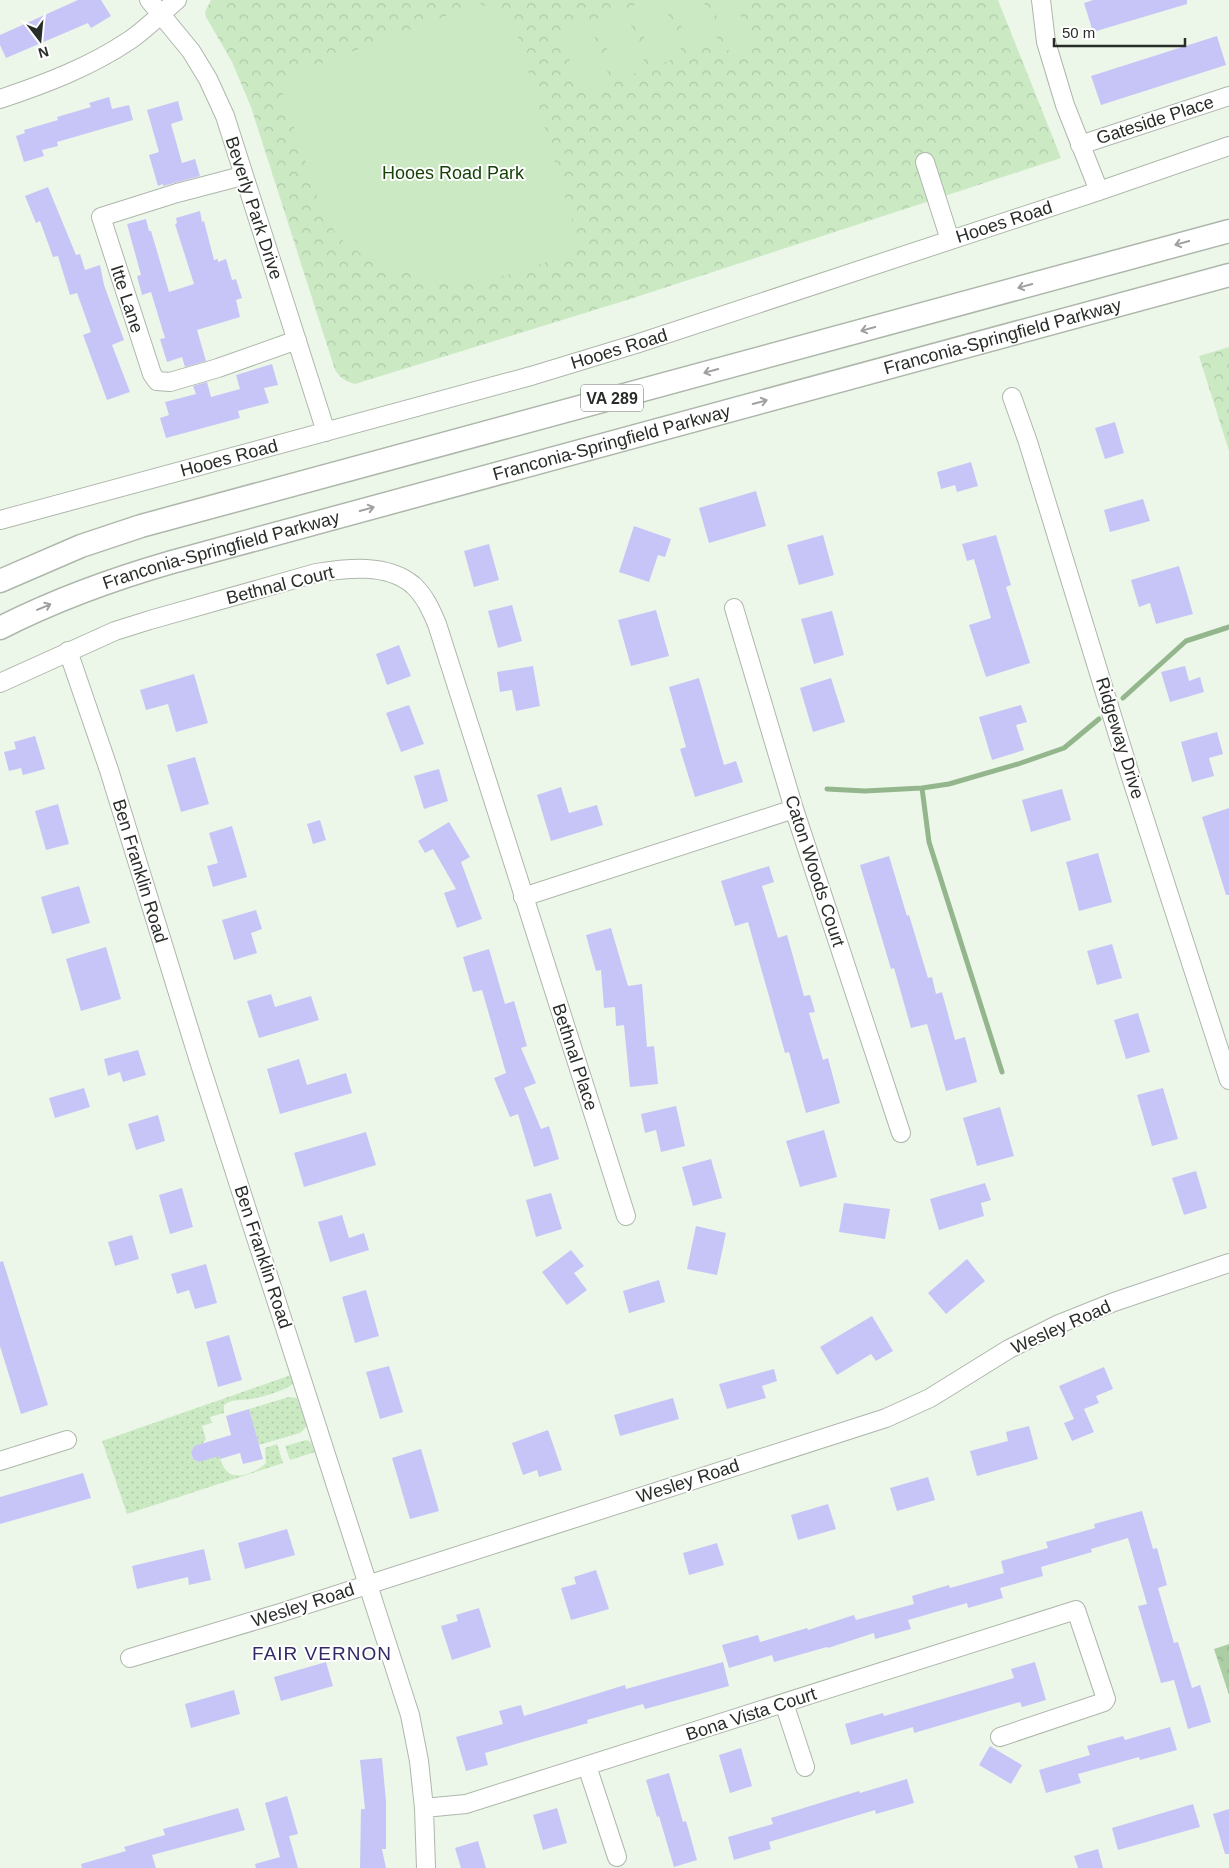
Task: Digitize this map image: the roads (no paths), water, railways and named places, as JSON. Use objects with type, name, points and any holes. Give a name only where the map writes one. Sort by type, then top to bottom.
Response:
[{"type":"main road","name":"VA 289","points":[[0,581],[81,546],[141,526],[1229,231]]},
{"type":"main road","name":"Franconia-Springfield Parkway","points":[[0,628],[83,591],[172,562],[1229,274]]},
{"type":"street","name":"Beverly Park Drive","points":[[149,0],[191,51],[208,79],[224,116],[326,432]]},
{"type":"street","points":[[0,99],[51,82],[81,68],[130,40],[177,0]]},
{"type":"street","points":[[1042,0],[1046,42],[1064,105],[1099,191]]},
{"type":"street","name":"Gateside Place","points":[[1080,144],[1229,96]]},
{"type":"street","name":"Hooes Road","points":[[0,520],[531,376],[628,347],[1229,146]]},
{"type":"street","points":[[925,162],[950,240]]},
{"type":"street","name":"Itte Lane","points":[[242,176],[177,193],[101,217],[152,374],[157,381],[170,382],[218,368],[297,340]]},
{"type":"street","name":"Ridgeway Drive","points":[[1012,396],[1028,442],[1129,771],[1229,1080]]},
{"type":"street","name":"Bethnal Court","points":[[0,683],[114,631],[316,573],[362,569],[386,572],[399,576],[413,586],[427,602],[437,624],[467,718]]},
{"type":"street","name":"Caton Woods Court","points":[[734,608],[794,809],[901,1133]]},
{"type":"street","name":"Ben Franklin Road","points":[[68,652],[109,770],[199,1061],[410,1715],[419,1761],[424,1808],[426,1868]]},
{"type":"street","name":"Bethnal Place","points":[[467,718],[626,1216]]},
{"type":"street","points":[[523,896],[794,809]]},
{"type":"street","name":"Wesley Road","points":[[130,1658],[886,1418],[930,1398],[1009,1349],[1059,1324],[1114,1302],[1229,1263]]},
{"type":"street","points":[[0,1461],[67,1440]]},
{"type":"street","name":"Bona Vista Court","points":[[424,1808],[466,1804],[1076,1610],[1106,1699],[1102,1704],[1000,1738]]},
{"type":"street","points":[[784,1703],[805,1767]]},
{"type":"street","points":[[587,1766],[617,1857]]},
{"type":"waterway","points":[[1123,698],[1186,641],[1229,627]]},
{"type":"waterway","points":[[827,789],[865,791],[922,788],[949,784],[1018,764],[1064,748],[1099,719]]},
{"type":"waterway","points":[[922,788],[929,842],[1002,1072]]},
{"type":"district","name":"FAIR VERNON","points":[[322,1653]]},
{"type":"park label","name":"Hooes Road Park","points":[[453,173]]}]
